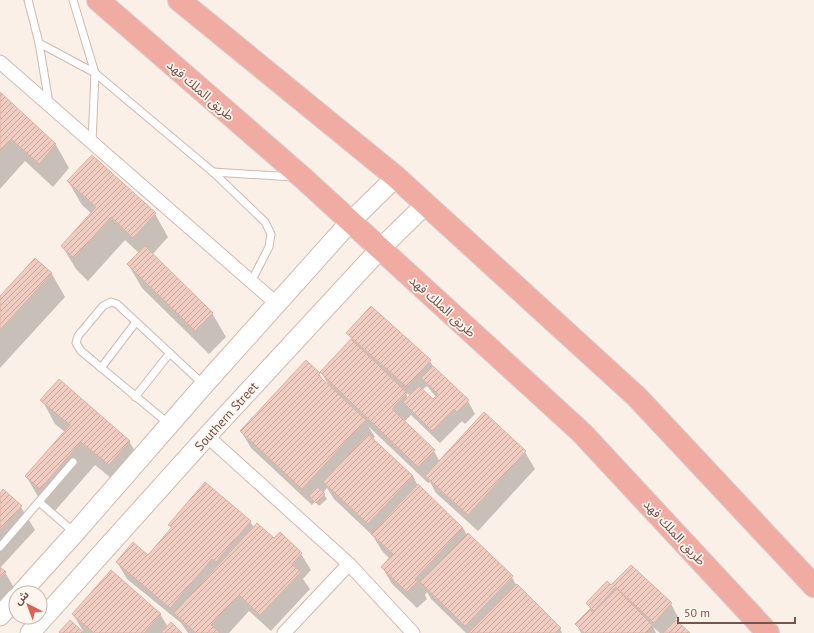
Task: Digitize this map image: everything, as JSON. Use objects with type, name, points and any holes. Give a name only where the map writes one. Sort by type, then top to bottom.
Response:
[{"type":"highway","name":"طريق الملك فهد","points":[[98,0],[303,178],[582,433],[768,633]]},
{"type":"highway","points":[[179,0],[396,177],[637,397],[814,586]]},
{"type":"main road","points":[[28,585],[350,222],[396,177]]},
{"type":"main road","name":"Southern Street","points":[[30,633],[207,436],[380,249],[426,204]]},
{"type":"main road","points":[[0,616],[8,607]]},
{"type":"street","points":[[0,62],[278,304]]},
{"type":"street","points":[[207,436],[350,564],[413,633]]},
{"type":"street","points":[[284,633],[350,564]]},
{"type":"lane","points":[[28,0],[40,43],[49,105]]},
{"type":"lane","points":[[73,0],[95,73],[92,143]]},
{"type":"lane","points":[[40,43],[95,73],[213,172],[265,222],[271,234],[269,247],[251,282]]},
{"type":"lane","points":[[213,172],[303,178]]},
{"type":"lane","points":[[170,424],[81,351],[76,343],[78,336],[103,306],[111,302],[117,304],[204,385]]},
{"type":"lane","points":[[101,368],[136,322]]},
{"type":"lane","points":[[136,397],[170,353]]},
{"type":"lane","points":[[0,547],[73,462]]},
{"type":"lane","points":[[39,502],[75,533]]},
{"type":"building","points":[[0,92],[56,144],[39,164],[11,139],[0,151]]},
{"type":"building","points":[[92,155],[156,213],[133,238],[111,217],[74,258],[61,246],[96,207],[67,181]]},
{"type":"building","points":[[145,246],[213,313],[195,331],[127,264]]},
{"type":"building","points":[[35,258],[52,273],[0,330],[0,296]]},
{"type":"building","points":[[371,306],[431,360],[407,387],[346,333]]},
{"type":"building","points":[[351,339],[407,393],[392,409],[435,450],[418,467],[320,372]]},
{"type":"building","points":[[306,360],[320,373],[318,375],[366,420],[302,489],[240,431]]},
{"type":"building","points":[[433,366],[469,400],[457,412],[454,409],[432,431],[403,402],[419,386],[433,399],[438,394],[421,378]]},
{"type":"building","points":[[59,379],[130,441],[109,465],[81,442],[40,489],[25,476],[70,425],[40,400]]},
{"type":"building","points":[[484,412],[526,451],[468,515],[425,476]]},
{"type":"building","points":[[368,434],[413,476],[368,524],[323,482]]},
{"type":"building","points":[[205,482],[251,521],[216,562],[212,559],[170,608],[116,562],[133,542],[148,555],[172,527],[168,525]]},
{"type":"building","points":[[418,484],[463,528],[415,579],[418,581],[407,592],[381,567],[393,554],[371,534]]},
{"type":"building","points":[[318,487],[325,494],[316,503],[309,496]]},
{"type":"building","points":[[3,489],[22,506],[0,530],[0,493]]},
{"type":"building","points":[[257,523],[274,538],[280,532],[302,553],[292,564],[301,572],[260,615],[239,595],[211,625],[220,633],[196,633],[174,613]]},
{"type":"building","points":[[468,533],[513,576],[465,626],[420,582]]},
{"type":"building","points":[[631,565],[672,603],[654,623],[616,587],[594,611],[586,603],[607,581],[611,585]]},
{"type":"building","points":[[0,567],[6,572],[0,578]]},
{"type":"building","points":[[111,570],[161,614],[144,633],[94,633],[72,614]]},
{"type":"building","points":[[517,584],[561,628],[555,633],[468,633]]},
{"type":"building","points":[[617,589],[653,626],[646,633],[584,633],[575,624],[590,609],[593,613]]},
{"type":"building","points":[[70,620],[84,633],[60,633],[59,632]]},
{"type":"building","points":[[676,620],[690,633],[663,633]]},
{"type":"building","points":[[171,622],[182,633],[161,633]]}]
